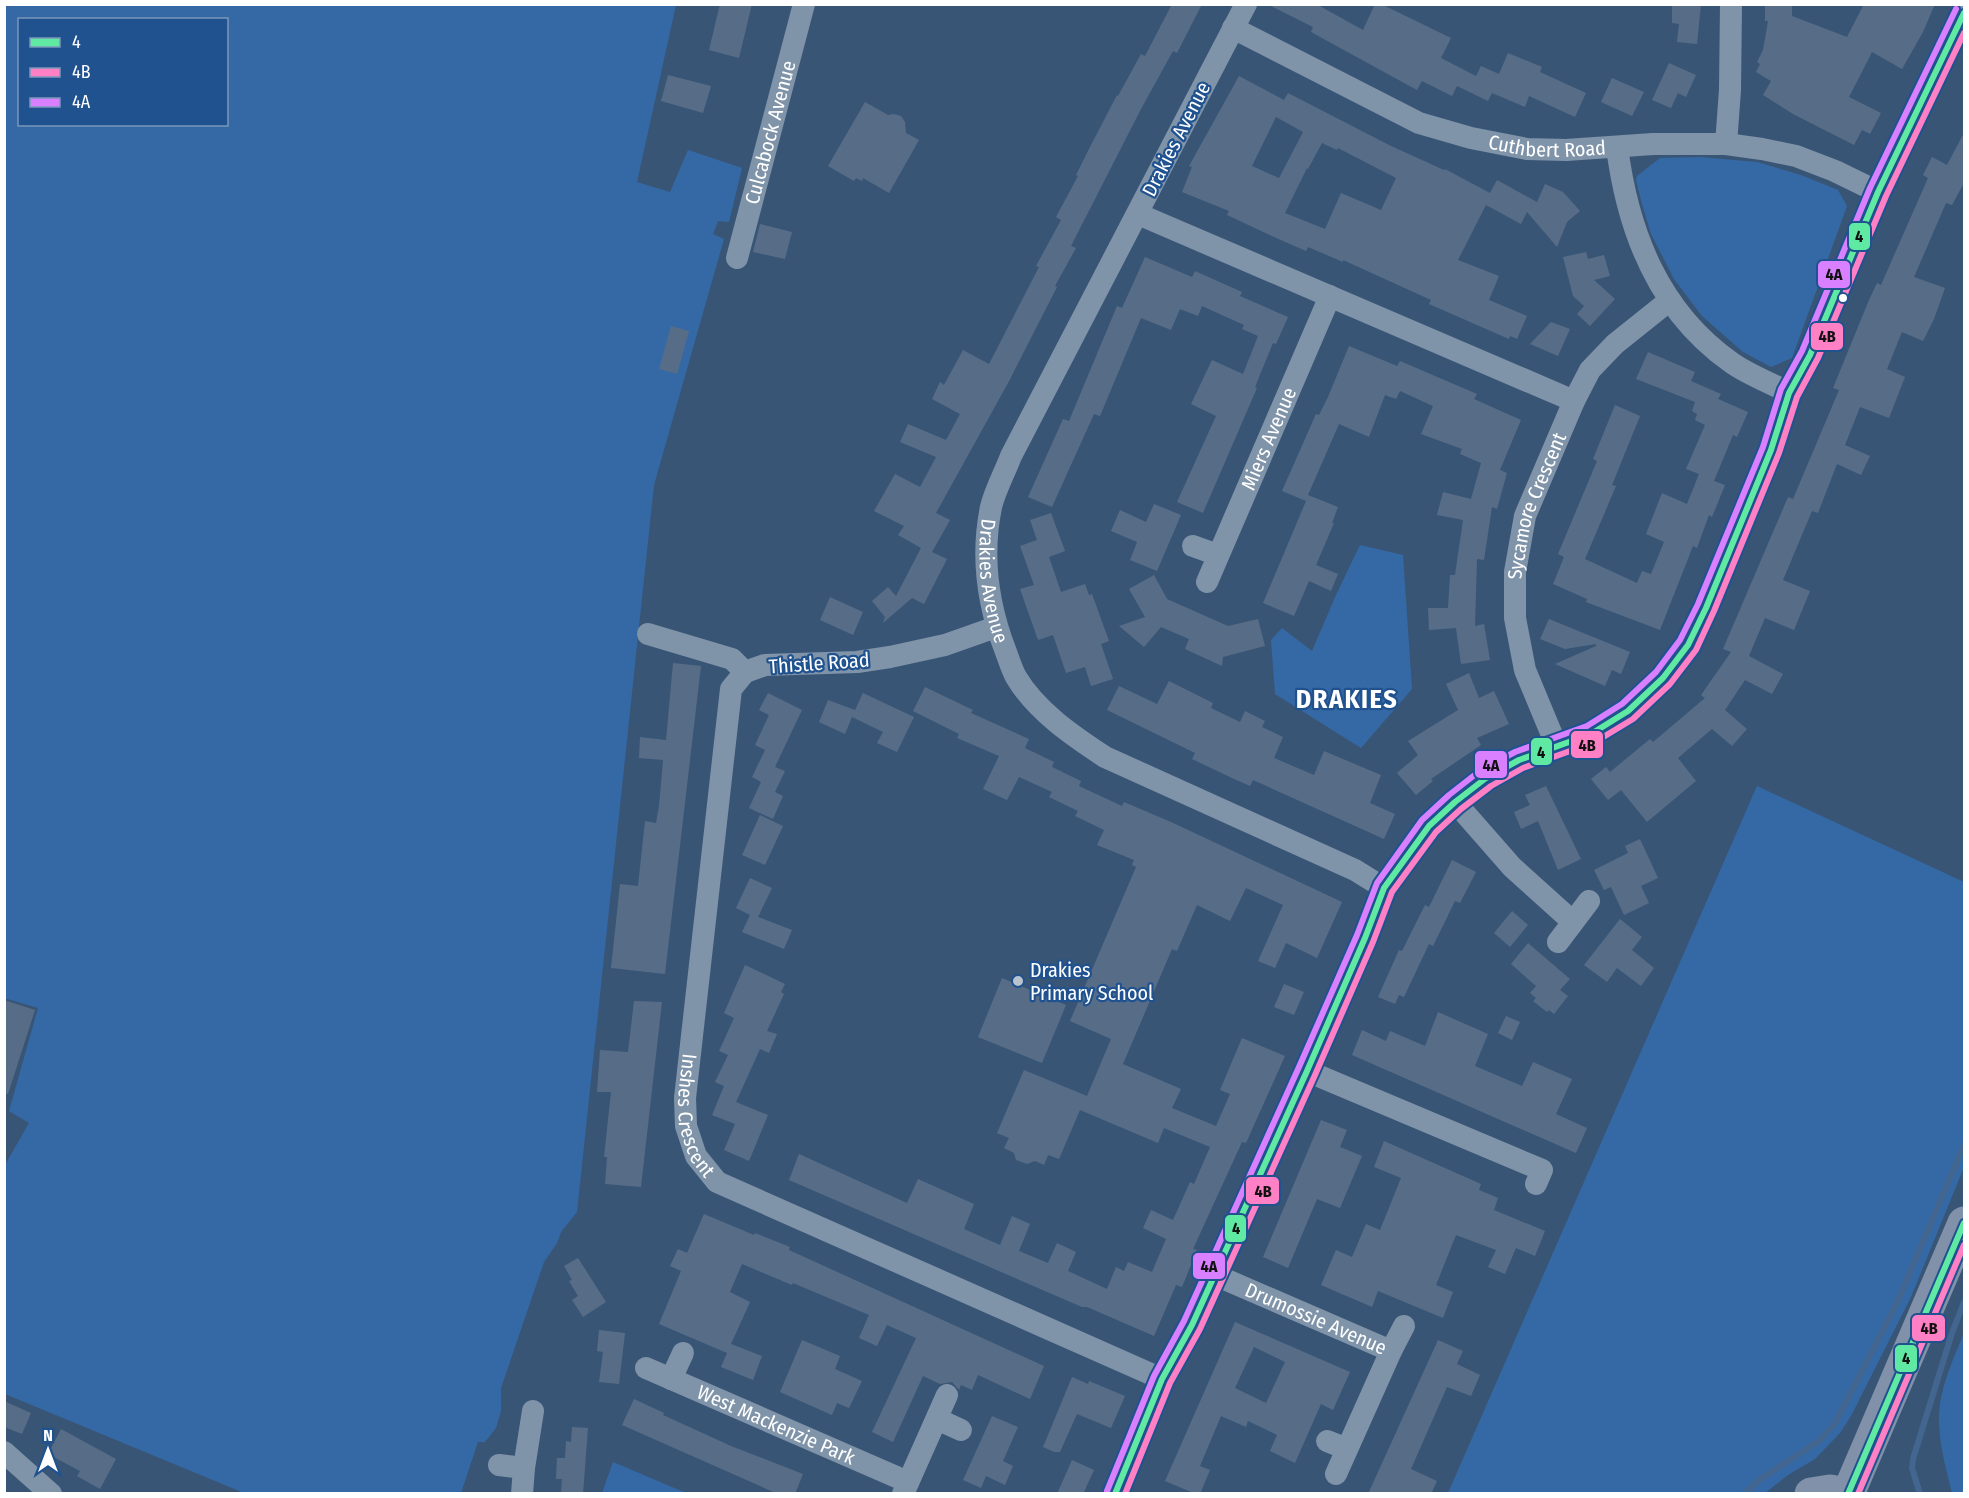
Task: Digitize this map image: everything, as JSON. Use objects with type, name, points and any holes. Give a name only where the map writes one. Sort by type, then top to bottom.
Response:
[{"type":"main road","points":[[1811,1494],[1830,1491],[1848,1494],[1965,1223]]},
{"type":"street","name":"Culcabock Avenue","points":[[737,258],[804,4]]},
{"type":"street","name":"Drakies Avenue","points":[[1246,4],[1011,456],[991,506],[987,547],[987,586],[996,627],[1016,677],[1044,711],[1070,734],[1104,757],[1355,870],[1384,888]]},
{"type":"street","points":[[1726,144],[1730,90],[1731,4]]},
{"type":"street","points":[[1114,1494],[1162,1379],[1192,1325],[1307,1071],[1365,939],[1384,888],[1429,826],[1455,802],[1486,778],[1520,760],[1591,734],[1628,711],[1664,678],[1688,645],[1706,608],[1771,450],[1789,393],[1810,356],[1878,192],[1965,13]]},
{"type":"street","name":"Cuthbert Road","points":[[1233,28],[1419,123],[1472,138],[1527,148],[1566,150],[1683,143],[1762,148],[1796,156],[1835,171],[1878,192]]},
{"type":"street","points":[[1617,147],[1629,211],[1641,249],[1670,300],[1700,337],[1733,364],[1789,393]]},
{"type":"street","points":[[1138,214],[1574,401]]},
{"type":"street","name":"Miers Avenue","points":[[1207,582],[1330,296]]},
{"type":"street","name":"Sycamore Crescent","points":[[1557,747],[1525,669],[1515,618],[1515,572],[1525,516],[1574,401],[1590,370],[1616,344],[1670,300]]},
{"type":"street","points":[[1193,546],[1218,555]]},
{"type":"street","name":"Thistle Road","points":[[648,634],[732,659],[745,672],[765,665],[857,662],[890,657],[945,645],[996,627]]},
{"type":"street","name":"Inshes Crescent","points":[[745,672],[731,688],[685,1098],[686,1126],[696,1156],[717,1182],[748,1197],[1162,1379]]},
{"type":"street","points":[[1455,802],[1512,867],[1573,922]]},
{"type":"street","points":[[1558,942],[1589,901]]},
{"type":"street","points":[[1307,1071],[1542,1170],[1536,1184]]},
{"type":"street","name":"Drumossie Avenue","points":[[1215,1275],[1391,1351],[1337,1445],[1336,1474]]},
{"type":"street","points":[[1391,1351],[1404,1326]]},
{"type":"street","points":[[671,1379],[683,1353]]},
{"type":"street","name":"West Mackenzie Park","points":[[646,1368],[906,1488],[947,1395]]},
{"type":"street","points":[[522,1494],[533,1411]]},
{"type":"street","points":[[937,1419],[961,1430]]},
{"type":"street","points":[[4,1452],[51,1494]]},
{"type":"street","points":[[499,1465],[524,1468]]},
{"type":"shaded area","points":[[4,5],[676,5],[637,182],[670,192],[688,150],[742,168],[729,222],[718,221],[713,234],[724,239],[654,485],[577,1212],[561,1232],[557,1243],[544,1262],[501,1388],[501,1411],[496,1428],[485,1442],[478,1442],[461,1493],[244,1493],[5,1394],[5,1165],[29,1123],[9,1111],[38,1008],[4,998]]},
{"type":"shaded area","points":[[1699,157],[1757,162],[1801,175],[1838,190],[1847,206],[1792,358],[1771,367],[1743,352],[1702,316],[1674,279],[1651,234],[1636,180],[1637,176],[1660,158]]},
{"type":"shaded area","points":[[1360,545],[1403,555],[1412,689],[1361,748],[1275,694],[1271,640],[1282,628],[1312,651]]},
{"type":"shaded area","points":[[1757,786],[1964,882],[1964,1167],[1911,1297],[1851,1416],[1840,1433],[1815,1459],[1788,1475],[1765,1493],[1448,1493]]},
{"type":"shaded area","points":[[1964,1333],[1964,1493],[1952,1493],[1945,1466],[1939,1419],[1941,1397],[1947,1375]]},
{"type":"shaded area","points":[[613,1462],[686,1493],[602,1493]]},
{"type":"building","points":[[720,4],[752,4],[739,58],[709,50]]},
{"type":"building","points":[[1172,4],[1202,4],[1177,53],[1173,51],[1141,109],[1071,246],[1076,248],[1055,286],[1057,287],[1008,383],[936,513],[950,520],[932,552],[947,559],[924,604],[912,598],[883,623],[885,617],[872,601],[888,587],[896,596],[921,548],[898,535],[904,526],[874,511],[895,474],[920,487],[936,457],[900,442],[908,424],[946,440],[960,414],[932,399],[940,382],[944,385],[963,350],[989,364],[1061,220],[1056,217],[1078,176],[1076,175],[1091,145],[1141,54],[1145,56]]},
{"type":"building","points":[[1267,4],[1316,4],[1363,30],[1375,4],[1381,4],[1451,38],[1441,58],[1476,76],[1481,66],[1499,74],[1508,53],[1542,67],[1540,72],[1586,93],[1575,117],[1529,96],[1525,107],[1492,93],[1488,101],[1457,86],[1452,96],[1422,81],[1417,90],[1311,32],[1313,27]]},
{"type":"building","points":[[1672,4],[1701,4],[1697,44],[1677,42],[1679,24],[1672,23]]},
{"type":"building","points":[[1765,4],[1792,4],[1792,16],[1847,37],[1864,4],[1935,4],[1923,32],[1902,69],[1872,52],[1849,97],[1881,113],[1870,134],[1862,130],[1854,145],[1793,114],[1763,95],[1771,81],[1756,72],[1760,64],[1757,62],[1763,50],[1768,21],[1765,21]]},
{"type":"building","points":[[1669,63],[1696,75],[1686,97],[1678,93],[1671,108],[1652,100]]},
{"type":"building","points":[[668,75],[711,86],[703,113],[661,101]]},
{"type":"building","points":[[1239,76],[1284,100],[1288,93],[1391,146],[1445,169],[1490,193],[1497,180],[1537,202],[1545,184],[1563,192],[1580,211],[1567,222],[1557,247],[1527,212],[1521,224],[1486,205],[1458,260],[1499,276],[1489,300],[1527,316],[1517,339],[1510,336],[1509,339],[1429,304],[1431,300],[1343,260],[1343,262],[1308,247],[1306,251],[1227,215],[1229,211],[1182,192],[1192,167],[1189,166]],"holes":[[[1276,117],[1303,132],[1279,178],[1252,166]],[[1322,143],[1337,150],[1338,148],[1396,178],[1381,210],[1341,193],[1325,229],[1285,213]]]},
{"type":"building","points":[[1612,78],[1644,92],[1632,116],[1601,102]]},
{"type":"building","points":[[865,102],[888,115],[901,116],[905,122],[906,133],[919,140],[889,193],[863,178],[862,181],[856,178],[854,181],[828,166]]},
{"type":"building","points":[[1965,131],[1965,181],[1952,205],[1946,203],[1914,277],[1945,288],[1934,319],[1923,341],[1902,332],[1887,369],[1905,377],[1889,418],[1860,407],[1845,445],[1870,456],[1861,475],[1837,464],[1818,513],[1812,511],[1783,580],[1810,591],[1794,630],[1765,618],[1749,656],[1783,674],[1772,694],[1745,680],[1725,710],[1747,729],[1732,746],[1712,729],[1678,758],[1696,781],[1647,822],[1621,790],[1608,800],[1591,779],[1606,767],[1610,772],[1650,739],[1653,742],[1705,698],[1701,695],[1731,652],[1723,649],[1788,497],[1793,499],[1839,390],[1833,388],[1869,300],[1877,283],[1881,285],[1928,178],[1923,175],[1932,157],[1947,165]]},
{"type":"building","points":[[760,224],[792,232],[785,259],[753,252]]},
{"type":"building","points":[[1586,252],[1588,259],[1604,255],[1610,276],[1594,280],[1615,299],[1590,326],[1577,314],[1584,306],[1573,296],[1563,257]]},
{"type":"building","points":[[1145,257],[1192,277],[1195,271],[1242,292],[1240,296],[1288,317],[1276,344],[1273,343],[1255,387],[1257,388],[1203,513],[1177,502],[1216,416],[1191,404],[1212,360],[1243,374],[1258,336],[1242,329],[1244,325],[1202,306],[1198,316],[1180,309],[1171,330],[1141,318],[1100,416],[1094,414],[1052,507],[1028,497],[1063,419],[1069,421],[1117,306],[1122,308]]},
{"type":"building","points":[[1551,322],[1570,329],[1558,356],[1530,344]]},
{"type":"building","points":[[671,326],[689,331],[677,374],[659,369]]},
{"type":"building","points":[[1349,346],[1397,366],[1400,361],[1477,394],[1474,399],[1521,420],[1500,470],[1507,473],[1497,509],[1492,507],[1484,560],[1477,559],[1475,626],[1484,624],[1490,660],[1461,664],[1456,628],[1429,630],[1428,608],[1448,608],[1450,575],[1455,575],[1463,520],[1437,515],[1443,492],[1471,499],[1481,463],[1460,454],[1462,449],[1421,434],[1433,406],[1400,391],[1396,399],[1385,395],[1369,437],[1339,424],[1308,495],[1338,507],[1332,523],[1334,523],[1316,565],[1338,574],[1331,591],[1309,581],[1294,616],[1263,603],[1306,501],[1282,491],[1316,414],[1319,415],[1328,397]]},
{"type":"building","points":[[1648,352],[1695,372],[1691,381],[1721,394],[1718,399],[1748,412],[1737,437],[1733,435],[1714,481],[1725,485],[1712,517],[1709,515],[1697,548],[1693,546],[1660,630],[1586,602],[1587,599],[1553,584],[1564,557],[1558,554],[1597,461],[1593,459],[1615,405],[1640,416],[1612,485],[1616,486],[1585,559],[1637,583],[1642,571],[1651,574],[1664,542],[1646,534],[1662,493],[1687,504],[1699,474],[1686,469],[1705,425],[1695,420],[1697,414],[1692,411],[1695,402],[1636,379]]},
{"type":"building","points":[[1154,504],[1181,515],[1157,571],[1130,560],[1137,542],[1111,531],[1120,510],[1146,522]]},
{"type":"building","points":[[1051,513],[1065,551],[1049,557],[1061,592],[1085,584],[1089,595],[1092,594],[1109,641],[1101,644],[1113,679],[1091,686],[1085,667],[1066,673],[1053,635],[1038,640],[1020,589],[1034,585],[1020,546],[1037,540],[1030,520]]},
{"type":"building","points":[[1154,575],[1167,599],[1228,626],[1258,619],[1265,646],[1223,657],[1222,666],[1185,649],[1189,639],[1161,627],[1144,647],[1119,626],[1145,617],[1129,589]]},
{"type":"building","points":[[830,597],[863,612],[853,635],[820,620]]},
{"type":"building","points":[[1549,619],[1630,652],[1621,674],[1612,670],[1605,686],[1555,664],[1596,644],[1565,649],[1540,639]]},
{"type":"building","points":[[673,663],[701,666],[665,974],[611,968],[620,884],[638,886],[645,821],[656,823],[659,806],[663,760],[639,758],[640,737],[666,740]]},
{"type":"building","points":[[1469,673],[1479,698],[1494,691],[1509,724],[1477,738],[1481,745],[1431,779],[1433,781],[1416,795],[1397,773],[1418,755],[1408,741],[1458,710],[1446,684]]},
{"type":"building","points":[[1169,681],[1213,703],[1211,708],[1240,722],[1245,711],[1265,721],[1262,727],[1283,737],[1274,758],[1314,775],[1324,751],[1381,775],[1370,803],[1395,814],[1384,839],[1253,780],[1250,786],[1232,778],[1192,759],[1195,753],[1107,710],[1119,686],[1157,704]]},
{"type":"building","points":[[925,687],[973,710],[971,713],[1029,739],[1025,748],[1054,762],[1052,767],[1081,781],[1079,786],[1122,806],[1124,802],[1171,822],[1342,902],[1317,958],[1286,943],[1275,968],[1258,961],[1283,905],[1246,888],[1230,921],[1197,905],[1177,951],[1172,949],[1123,1064],[1181,1089],[1172,1108],[1216,1126],[1230,1094],[1220,1090],[1242,1038],[1285,1056],[1246,1143],[1242,1142],[1193,1249],[1197,1250],[1182,1287],[1176,1285],[1154,1336],[789,1180],[799,1154],[907,1203],[918,1179],[974,1204],[964,1229],[1000,1245],[1012,1216],[1030,1224],[1019,1251],[1048,1263],[1057,1243],[1076,1252],[1068,1271],[1107,1289],[1116,1267],[1124,1271],[1128,1262],[1152,1272],[1166,1239],[1143,1228],[1151,1210],[1173,1220],[1190,1182],[1194,1184],[1210,1147],[1164,1128],[1158,1143],[1080,1110],[1059,1159],[1048,1155],[1044,1165],[1035,1161],[1027,1164],[1016,1160],[1014,1153],[1004,1148],[1009,1138],[997,1133],[1024,1070],[1087,1096],[1111,1039],[1070,1021],[1136,867],[1132,865],[1134,860],[1097,845],[1104,830],[1075,816],[1078,811],[1049,797],[1052,792],[1019,777],[1007,800],[983,789],[999,756],[957,738],[959,734],[913,711]]},
{"type":"building","points":[[768,693],[802,710],[775,767],[785,771],[775,792],[783,796],[773,819],[749,808],[761,782],[752,777],[765,750],[755,745],[769,715],[759,710]]},
{"type":"building","points":[[863,693],[914,717],[897,752],[877,743],[883,732],[852,717],[845,734],[819,722],[828,700],[855,710]]},
{"type":"building","points":[[1546,786],[1581,859],[1558,870],[1538,821],[1521,829],[1514,812],[1530,805],[1525,795]]},
{"type":"building","points":[[760,815],[783,826],[765,865],[742,855]]},
{"type":"building","points":[[1640,839],[1658,878],[1641,886],[1649,903],[1624,915],[1611,887],[1604,890],[1594,870],[1628,853],[1625,846]]},
{"type":"building","points":[[1452,860],[1476,872],[1460,903],[1455,901],[1433,946],[1429,944],[1404,997],[1399,995],[1395,1004],[1378,997],[1399,950],[1402,951],[1425,905],[1429,907]]},
{"type":"building","points":[[750,878],[772,888],[758,917],[792,930],[784,949],[742,932],[750,915],[736,908]]},
{"type":"building","points":[[1512,911],[1528,925],[1510,947],[1494,933]]},
{"type":"building","points":[[1620,919],[1642,937],[1632,950],[1654,968],[1641,986],[1617,968],[1607,982],[1584,965]]},
{"type":"building","points":[[1528,943],[1570,979],[1560,990],[1568,996],[1554,1014],[1549,1010],[1547,1012],[1533,1001],[1536,998],[1530,993],[1536,986],[1511,964]]},
{"type":"building","points":[[745,965],[785,984],[781,992],[784,994],[767,1031],[777,1034],[769,1053],[760,1049],[736,1102],[768,1115],[749,1161],[724,1150],[735,1124],[712,1115],[724,1086],[715,1082],[728,1055],[719,1051],[734,1018],[724,1013]]},
{"type":"building","points":[[1002,978],[1066,1005],[1042,1063],[978,1037]]},
{"type":"building","points":[[1284,984],[1304,992],[1294,1015],[1274,1007]]},
{"type":"building","points":[[4,1000],[35,1010],[8,1094],[4,1093]]},
{"type":"building","points":[[634,1001],[662,1002],[641,1187],[605,1184],[607,1157],[604,1157],[611,1092],[597,1092],[600,1050],[628,1052]]},
{"type":"building","points":[[1438,1012],[1488,1034],[1475,1066],[1522,1086],[1533,1062],[1572,1079],[1556,1114],[1587,1128],[1576,1153],[1352,1055],[1362,1030],[1386,1041],[1390,1031],[1425,1046]]},
{"type":"building","points":[[1506,1016],[1520,1022],[1512,1040],[1498,1033]]},
{"type":"building","points":[[1321,1120],[1347,1130],[1340,1147],[1362,1156],[1340,1208],[1317,1199],[1288,1268],[1263,1257]]},
{"type":"building","points":[[1384,1141],[1481,1184],[1479,1190],[1498,1198],[1494,1210],[1545,1231],[1535,1256],[1516,1248],[1505,1274],[1488,1267],[1496,1250],[1456,1235],[1436,1285],[1453,1292],[1443,1318],[1378,1291],[1372,1307],[1321,1285],[1336,1250],[1352,1257],[1366,1224],[1380,1230],[1401,1178],[1374,1167]]},
{"type":"building","points":[[704,1214],[790,1247],[789,1250],[1044,1366],[1030,1399],[978,1375],[972,1390],[961,1385],[959,1390],[952,1382],[940,1384],[923,1376],[893,1442],[872,1432],[916,1338],[887,1325],[877,1346],[859,1338],[869,1315],[742,1264],[730,1292],[750,1302],[731,1344],[762,1356],[753,1380],[721,1367],[727,1353],[659,1324],[681,1271],[670,1266],[678,1249],[687,1253]]},
{"type":"building","points":[[578,1258],[606,1302],[583,1317],[572,1300],[578,1296],[569,1281],[572,1280],[564,1266]]},
{"type":"building","points":[[1235,1322],[1350,1372],[1333,1410],[1321,1404],[1295,1463],[1270,1451],[1277,1435],[1248,1421],[1246,1427],[1221,1416],[1200,1466],[1210,1470],[1200,1494],[1165,1481]],"holes":[[[1254,1347],[1285,1362],[1266,1403],[1235,1388]]]},
{"type":"building","points":[[599,1330],[625,1333],[619,1384],[599,1382],[603,1352],[597,1351]]},
{"type":"building","points":[[802,1340],[840,1356],[835,1369],[862,1381],[849,1408],[837,1403],[832,1415],[780,1392]]},
{"type":"building","points":[[1438,1340],[1463,1351],[1457,1364],[1480,1375],[1471,1396],[1447,1387],[1411,1469],[1437,1481],[1431,1494],[1368,1494]]},
{"type":"building","points":[[1072,1377],[1088,1384],[1089,1381],[1125,1396],[1111,1428],[1077,1414],[1060,1452],[1054,1452],[1043,1447]]},
{"type":"building","points":[[634,1399],[731,1446],[803,1474],[795,1494],[778,1494],[622,1425]]},
{"type":"building","points":[[4,1401],[31,1413],[22,1434],[4,1427]]},
{"type":"building","points":[[992,1416],[1018,1427],[1003,1461],[1013,1466],[1005,1485],[986,1476],[981,1488],[963,1480]]},
{"type":"building","points":[[572,1427],[588,1428],[583,1494],[561,1493],[562,1479],[556,1479],[557,1458],[565,1458],[566,1441],[571,1442]]},
{"type":"building","points":[[61,1429],[116,1459],[100,1489],[77,1476],[80,1471],[48,1454]]},
{"type":"building","points":[[1072,1460],[1094,1470],[1083,1494],[1057,1494]]},
{"type":"waterway","points":[[1744,1494],[1759,1480],[1819,1441],[1834,1425],[1896,1305],[1964,1145]]},
{"type":"waterway","points":[[1920,1494],[1912,1468],[1913,1459],[1952,1333],[1964,1302]]},
{"type":"transit line","name":"4A","points":[[1107,1491],[1154,1376],[1184,1321],[1299,1067],[1357,935],[1377,883],[1422,820],[1449,795],[1481,770],[1515,752],[1587,726],[1622,704],[1656,672],[1680,640],[1698,604],[1763,447],[1781,389],[1802,351],[1870,188],[1956,9]]},
{"type":"transit line","name":"4","points":[[1115,1494],[1162,1379],[1192,1325],[1307,1071],[1365,938],[1384,888],[1429,826],[1455,802],[1486,778],[1519,760],[1591,734],[1628,711],[1663,678],[1688,645],[1706,608],[1771,450],[1789,393],[1810,355],[1878,192],[1964,13]]},
{"type":"transit line","name":"4B","points":[[1125,1494],[1170,1383],[1200,1329],[1315,1075],[1373,942],[1392,892],[1436,832],[1461,809],[1491,786],[1523,768],[1595,742],[1633,719],[1670,684],[1696,650],[1779,453],[1797,397],[1818,358],[1886,196],[1964,33]]},
{"type":"transit line","name":"4","points":[[1848,1494],[1964,1223]]},
{"type":"transit line","name":"4B","points":[[1858,1494],[1964,1245]]},
{"type":"place","name":"Drakies Primary School","points":[[1018,981]]},
{"type":"district","name":"DRAKIES","points":[[1347,699]]}]
